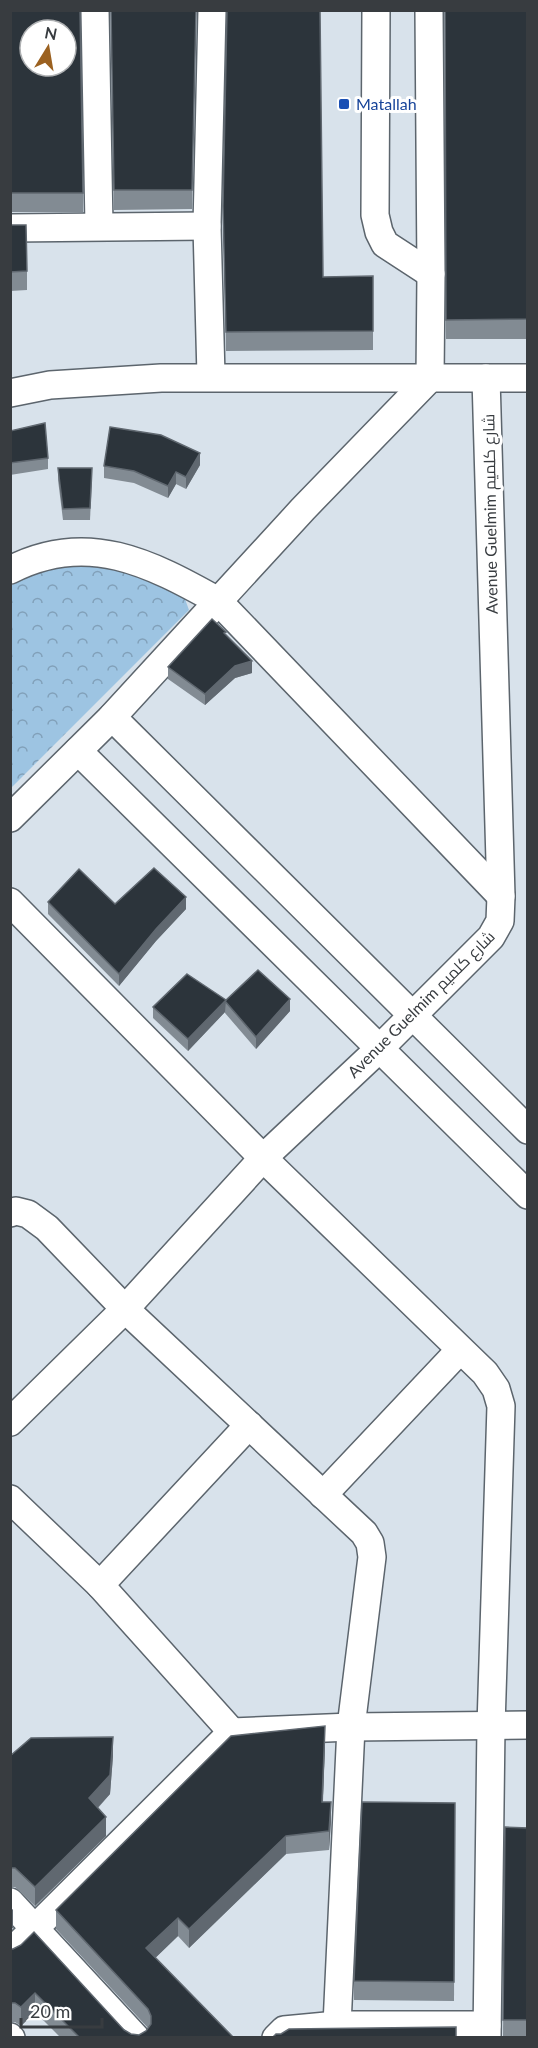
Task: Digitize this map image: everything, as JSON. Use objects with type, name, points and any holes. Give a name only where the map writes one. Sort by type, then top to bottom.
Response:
[{"type":"street","points":[[95,10],[99,226]]},
{"type":"street","points":[[211,376],[207,226],[212,10]]},
{"type":"street","points":[[376,10],[375,215],[385,244],[431,274]]},
{"type":"street","points":[[10,818],[112,717],[303,509],[430,378],[429,10]]},
{"type":"street","points":[[10,228],[207,226]]},
{"type":"street","points":[[10,393],[25,388],[83,382],[211,376],[528,378]]},
{"type":"street","name":"Avenue Guelmim شارع كلميم","points":[[10,1422],[125,1310],[263,1158],[379,1049],[491,937],[500,921],[486,378]]},
{"type":"street","points":[[10,570],[28,561],[63,553],[85,551],[103,553],[150,566],[171,575],[218,602],[501,896]]},
{"type":"street","points":[[112,717],[528,1130]]},
{"type":"street","points":[[78,750],[528,1195]]},
{"type":"street","points":[[10,902],[263,1158],[485,1373],[496,1389],[501,1406],[491,1726],[487,2031],[337,2025],[284,2030],[276,2037]]},
{"type":"street","points":[[10,1213],[16,1211],[27,1214],[46,1228],[125,1310],[364,1533],[369,1543],[372,1557],[351,1727],[337,2025]]},
{"type":"street","points":[[323,1495],[460,1350]]},
{"type":"street","points":[[100,1585],[249,1425]]},
{"type":"street","points":[[10,1499],[100,1585],[232,1732]]},
{"type":"street","points":[[10,1953],[232,1732],[351,1727],[528,1725]]},
{"type":"street","points":[[10,1902],[136,2037]]},
{"type":"green space","points":[[66,558],[129,562],[185,599],[189,610],[11,788],[10,586]]},
{"type":"building","points":[[10,10],[80,10],[83,193],[10,193]]},
{"type":"building","points":[[111,10],[196,10],[192,190],[114,190]]},
{"type":"building","points":[[227,10],[320,10],[323,277],[373,276],[373,331],[226,332],[223,206]]},
{"type":"building","points":[[445,10],[528,10],[528,319],[446,320]]},
{"type":"building","points":[[10,225],[26,225],[27,271],[10,272]]},
{"type":"building","points":[[45,423],[48,458],[10,463],[10,431]]},
{"type":"building","points":[[110,427],[161,435],[200,453],[186,477],[176,472],[168,486],[134,471],[104,466]]},
{"type":"building","points":[[58,468],[92,468],[90,508],[63,509]]},
{"type":"building","points":[[212,619],[252,661],[235,666],[205,694],[168,667]]},
{"type":"building","points":[[154,868],[186,897],[119,974],[48,902],[79,869],[115,904]]},
{"type":"building","points":[[258,970],[290,999],[256,1037],[225,1001]]},
{"type":"building","points":[[187,974],[226,1000],[188,1039],[153,1007]]},
{"type":"building","points":[[325,1726],[322,1802],[331,1802],[329,1831],[286,1836],[189,1929],[178,1918],[146,1948],[233,2037],[79,2037],[35,1993],[21,2007],[10,2003],[10,1949],[21,1945],[34,1932],[124,2030],[139,2035],[146,2031],[151,2024],[148,2009],[56,1910],[231,1736]]},
{"type":"building","points":[[113,1737],[110,1775],[89,1798],[106,1817],[35,1887],[15,1868],[10,1868],[10,1756],[31,1738]]},
{"type":"building","points":[[362,1802],[455,1803],[454,1982],[354,1981]]},
{"type":"building","points":[[505,1827],[528,1828],[528,2020],[503,2020]]},
{"type":"building","points":[[456,2027],[456,2037],[273,2037],[289,2029]]},
{"type":"place","name":"Matallah","points":[[344,104]]}]
